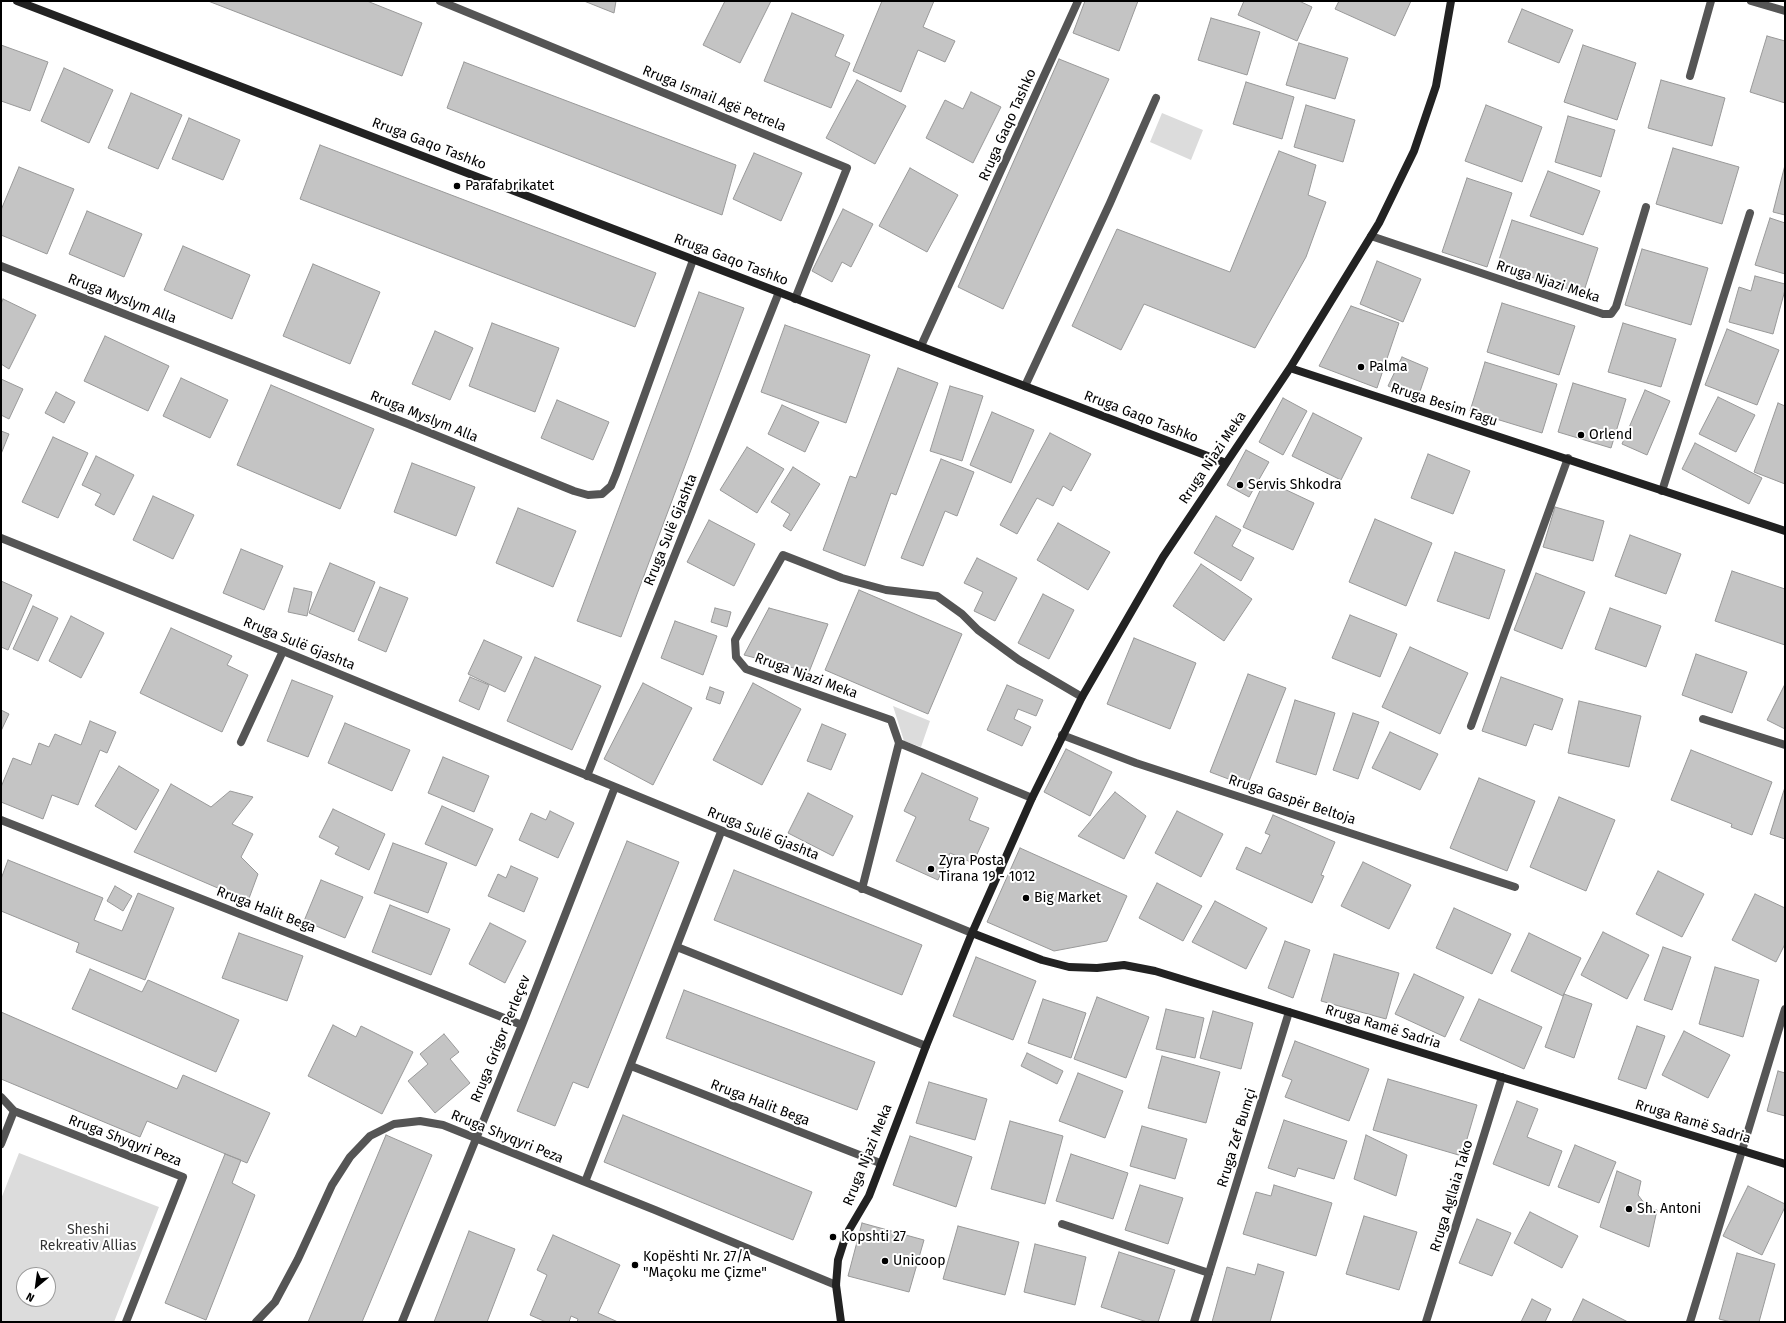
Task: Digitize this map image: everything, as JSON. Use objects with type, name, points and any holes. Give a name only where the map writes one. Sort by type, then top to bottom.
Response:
[{"type":"street","name":"Rruga Gaqo Tashko","points":[[17,1],[1226,463]]},
{"type":"street","name":"Rruga Ismail Agë Petrela","points":[[440,1],[847,168],[795,299]]},
{"type":"street","name":"Rruga Gaqo Tashko","points":[[921,346],[1078,1]]},
{"type":"street","name":"Rruga Njazi Meka","points":[[841,1322],[836,1285],[838,1260],[846,1235],[869,1196],[880,1163],[926,1046],[972,934],[1032,798],[1082,697],[1163,557],[1290,368],[1379,223],[1414,151],[1436,86],[1451,1]]},
{"type":"street","points":[[1690,76],[1711,1]]},
{"type":"street","points":[[1751,1],[1785,11]]},
{"type":"street","points":[[1025,386],[1107,210],[1156,98]]},
{"type":"street","name":"Rruga Njazi Meka","points":[[1371,236],[1603,314],[1612,314],[1616,308],[1646,207]]},
{"type":"street","points":[[1662,490],[1750,213]]},
{"type":"street","name":"Rruga Myslym Alla","points":[[1,266],[408,424],[574,491],[588,495],[602,494],[611,486],[693,260]]},
{"type":"street","name":"Rruga Sulë Gjashta","points":[[587,776],[779,292]]},
{"type":"street","name":"Rruga Besim Fagu","points":[[1290,368],[1568,458],[1785,531]]},
{"type":"street","points":[[1471,726],[1568,458]]},
{"type":"street","name":"Rruga Sulë Gjashta","points":[[1,538],[283,651],[972,934]]},
{"type":"street","name":"Rruga Njazi Meka","points":[[899,743],[891,720],[746,669],[736,657],[735,640],[783,555],[842,578],[886,590],[937,596],[962,614],[978,630],[1019,660],[1082,697]]},
{"type":"street","points":[[242,742],[283,651]]},
{"type":"street","points":[[1703,719],[1785,745]]},
{"type":"street","name":"Rruga Gaspër Beltoja","points":[[1062,735],[1136,763],[1515,887]]},
{"type":"street","points":[[862,889],[899,743],[1032,798]]},
{"type":"street","name":"Rruga Grigor Perleçev","points":[[402,1322],[475,1138],[522,1025],[615,787]]},
{"type":"street","name":"Rruga Halit Bega","points":[[1,820],[522,1025]]},
{"type":"street","points":[[585,1182],[721,832]]},
{"type":"street","name":"Rruga Ramë Sadria","points":[[972,934],[1042,960],[1069,967],[1097,968],[1124,965],[1147,970],[1785,1164]]},
{"type":"street","points":[[677,947],[926,1046]]},
{"type":"street","points":[[1690,1322],[1743,1152],[1785,1009]]},
{"type":"street","name":"Rruga Zef Bumçi","points":[[1194,1322],[1289,1012]]},
{"type":"street","name":"Rruga Halit Bega","points":[[631,1066],[880,1163]]},
{"type":"street","name":"Rruga Agllaia Tako","points":[[1426,1322],[1502,1077]]},
{"type":"street","points":[[1,1097],[14,1111],[1,1144]]},
{"type":"street","name":"Rruga Shyqyri Peza","points":[[14,1111],[183,1177],[126,1322]]},
{"type":"street","name":"Rruga Shyqyri Peza","points":[[256,1322],[275,1302],[298,1259],[332,1185],[350,1157],[370,1136],[394,1124],[420,1121],[443,1125],[836,1285]]},
{"type":"street","points":[[1062,1224],[1209,1273]]},
{"type":"green space","points":[[1162,113],[1203,130],[1191,160],[1150,142]]},
{"type":"green space","points":[[893,706],[930,721],[921,747],[904,741]]},
{"type":"green space","name":"Sheshi Rekreativ Allias","points":[[19,1153],[159,1207],[114,1322],[1,1322],[1,1199]]},
{"type":"building","points":[[208,1],[367,1],[422,23],[402,76]]},
{"type":"building","points":[[584,1],[616,1],[614,13]]},
{"type":"building","points":[[725,1],[771,1],[740,63],[703,45]]},
{"type":"building","points":[[882,1],[934,1],[923,27],[955,41],[945,62],[918,50],[901,92],[853,71]]},
{"type":"building","points":[[1085,1],[1138,1],[1119,51],[1073,33]]},
{"type":"building","points":[[1244,1],[1299,1],[1312,7],[1297,41],[1238,15]]},
{"type":"building","points":[[1339,1],[1411,1],[1395,36],[1335,9]]},
{"type":"building","points":[[1522,9],[1573,30],[1559,63],[1508,42]]},
{"type":"building","points":[[792,13],[844,35],[835,56],[850,63],[831,108],[764,81]]},
{"type":"building","points":[[1211,18],[1260,32],[1247,75],[1198,60]]},
{"type":"building","points":[[1767,36],[1785,41],[1785,103],[1750,92]]},
{"type":"building","points":[[1299,43],[1348,58],[1335,99],[1286,85]]},
{"type":"building","points":[[1,45],[48,62],[30,111],[1,101]]},
{"type":"building","points":[[1583,45],[1636,63],[1617,120],[1564,102]]},
{"type":"building","points":[[1059,59],[1109,79],[1003,309],[958,287]]},
{"type":"building","points":[[464,62],[736,165],[722,215],[447,108]]},
{"type":"building","points":[[64,68],[113,90],[89,143],[41,121]]},
{"type":"building","points":[[857,80],[906,106],[875,164],[826,138]]},
{"type":"building","points":[[1661,80],[1725,98],[1712,146],[1648,128]]},
{"type":"building","points":[[1246,82],[1294,97],[1282,139],[1233,124]]},
{"type":"building","points":[[971,92],[1001,107],[973,163],[926,138],[945,100],[963,109]]},
{"type":"building","points":[[131,93],[182,115],[158,169],[108,148]]},
{"type":"building","points":[[1306,105],[1355,120],[1343,162],[1294,147]]},
{"type":"building","points":[[1486,105],[1542,127],[1522,182],[1465,161]]},
{"type":"building","points":[[1568,116],[1615,130],[1601,177],[1555,162]]},
{"type":"building","points":[[189,118],[240,140],[223,180],[172,159]]},
{"type":"building","points":[[320,145],[656,273],[635,327],[300,199]]},
{"type":"building","points":[[1673,148],[1739,167],[1722,224],[1656,204]]},
{"type":"building","points":[[1279,151],[1316,165],[1308,195],[1326,202],[1306,257],[1255,348],[1144,304],[1121,350],[1072,326],[1117,229],[1230,272]]},
{"type":"building","points":[[754,153],[802,173],[781,221],[733,199]]},
{"type":"building","points":[[1785,165],[1785,215],[1773,212]]},
{"type":"building","points":[[19,167],[74,189],[47,254],[1,235],[1,210]]},
{"type":"building","points":[[910,168],[958,195],[927,252],[879,226]]},
{"type":"building","points":[[1548,171],[1600,191],[1583,235],[1530,216]]},
{"type":"building","points":[[1467,178],[1512,193],[1487,267],[1442,252]]},
{"type":"building","points":[[843,209],[873,224],[851,267],[842,262],[832,282],[812,271]]},
{"type":"building","points":[[87,211],[142,234],[124,277],[69,254]]},
{"type":"building","points":[[1770,218],[1785,223],[1785,274],[1755,265]]},
{"type":"building","points":[[1512,220],[1598,248],[1583,294],[1497,266]]},
{"type":"building","points":[[183,246],[250,275],[232,319],[164,290]]},
{"type":"building","points":[[1642,249],[1708,268],[1691,325],[1625,305]]},
{"type":"building","points":[[1377,261],[1421,279],[1403,322],[1360,304]]},
{"type":"building","points":[[313,264],[380,292],[350,364],[283,336]]},
{"type":"building","points":[[1755,276],[1785,284],[1785,290],[1773,334],[1729,322],[1739,287],[1751,291]]},
{"type":"building","points":[[699,292],[744,308],[621,637],[577,621]]},
{"type":"building","points":[[3,299],[36,315],[9,369],[1,364],[1,304]]},
{"type":"building","points":[[1502,303],[1575,326],[1559,375],[1487,352]]},
{"type":"building","points":[[1351,306],[1399,323],[1377,388],[1319,366]]},
{"type":"building","points":[[492,323],[559,348],[535,412],[469,386]]},
{"type":"building","points":[[1623,323],[1676,339],[1661,387],[1608,372]]},
{"type":"building","points":[[785,325],[870,355],[846,423],[761,392]]},
{"type":"building","points":[[1727,329],[1779,350],[1757,405],[1705,385]]},
{"type":"building","points":[[435,331],[473,348],[450,400],[412,384]]},
{"type":"building","points":[[105,336],[169,366],[148,411],[84,381]]},
{"type":"building","points":[[1402,357],[1428,368],[1417,400],[1388,386]]},
{"type":"building","points":[[1485,362],[1557,384],[1542,433],[1470,411]]},
{"type":"building","points":[[898,368],[938,383],[896,495],[891,493],[865,566],[823,550],[850,476],[856,478]]},
{"type":"building","points":[[181,378],[228,400],[210,438],[163,416]]},
{"type":"building","points":[[1,379],[23,389],[9,419],[1,415]]},
{"type":"building","points":[[1573,383],[1626,399],[1611,448],[1558,432]]},
{"type":"building","points":[[271,385],[374,429],[340,509],[237,465]]},
{"type":"building","points":[[950,386],[983,396],[962,461],[930,451]]},
{"type":"building","points":[[1645,390],[1670,401],[1647,455],[1622,444]]},
{"type":"building","points":[[56,392],[75,402],[64,423],[45,413]]},
{"type":"building","points":[[1718,397],[1755,415],[1736,452],[1699,434]]},
{"type":"building","points":[[1283,398],[1307,411],[1283,455],[1259,442]]},
{"type":"building","points":[[557,400],[609,422],[593,460],[541,438]]},
{"type":"building","points":[[1778,403],[1785,406],[1785,484],[1754,472]]},
{"type":"building","points":[[782,405],[819,422],[805,452],[768,434]]},
{"type":"building","points":[[992,412],[1034,430],[1011,483],[970,465]]},
{"type":"building","points":[[1313,413],[1362,438],[1341,480],[1292,456]]},
{"type":"building","points":[[1,431],[9,434],[1,454]]},
{"type":"building","points":[[1050,433],[1091,454],[1071,491],[1063,486],[1053,506],[1037,498],[1017,534],[1000,525]]},
{"type":"building","points":[[53,437],[88,453],[58,518],[22,502]]},
{"type":"building","points":[[1695,443],[1762,478],[1749,504],[1682,469]]},
{"type":"building","points":[[747,447],[784,469],[757,513],[720,490]]},
{"type":"building","points":[[1246,450],[1269,462],[1249,497],[1227,485]]},
{"type":"building","points":[[1428,454],[1470,471],[1453,514],[1411,498]]},
{"type":"building","points":[[96,456],[134,475],[114,515],[95,505],[101,494],[82,485]]},
{"type":"building","points":[[941,459],[974,472],[957,516],[945,511],[923,566],[901,558]]},
{"type":"building","points":[[412,463],[475,487],[456,536],[394,512]]},
{"type":"building","points":[[793,467],[820,484],[791,531],[783,526],[790,514],[771,502]]},
{"type":"building","points":[[1265,480],[1314,503],[1293,550],[1243,527]]},
{"type":"building","points":[[153,496],[194,515],[173,559],[133,540]]},
{"type":"building","points":[[1555,507],[1604,521],[1593,561],[1543,547]]},
{"type":"building","points":[[518,508],[576,531],[553,587],[496,563]]},
{"type":"building","points":[[1216,516],[1241,530],[1232,546],[1254,558],[1241,581],[1194,553]]},
{"type":"building","points":[[1375,519],[1432,543],[1406,606],[1349,582]]},
{"type":"building","points":[[709,520],[755,544],[734,586],[687,562]]},
{"type":"building","points":[[1058,523],[1110,552],[1088,590],[1037,560]]},
{"type":"building","points":[[1630,535],[1681,554],[1666,594],[1615,576]]},
{"type":"building","points":[[241,549],[283,566],[264,610],[223,593]]},
{"type":"building","points":[[1455,552],[1505,570],[1489,619],[1437,601]]},
{"type":"building","points":[[977,558],[1017,578],[995,621],[974,611],[983,592],[964,583]]},
{"type":"building","points":[[330,563],[375,582],[354,632],[309,613]]},
{"type":"building","points":[[1201,564],[1252,599],[1224,641],[1173,606]]},
{"type":"building","points":[[1732,571],[1785,589],[1785,645],[1715,621]]},
{"type":"building","points":[[1536,573],[1585,592],[1562,649],[1514,630]]},
{"type":"building","points":[[1,581],[32,595],[8,650],[1,647]]},
{"type":"building","points":[[380,587],[408,598],[386,652],[358,640]]},
{"type":"building","points":[[294,588],[312,592],[307,616],[288,612]]},
{"type":"building","points":[[859,590],[962,634],[928,714],[825,670]]},
{"type":"building","points":[[1043,594],[1074,610],[1049,659],[1018,643]]},
{"type":"building","points":[[33,606],[58,618],[38,661],[13,649]]},
{"type":"building","points":[[715,608],[731,612],[727,627],[711,622]]},
{"type":"building","points":[[769,608],[828,624],[809,672],[744,655]]},
{"type":"building","points":[[1610,608],[1661,626],[1646,667],[1595,649]]},
{"type":"building","points":[[1350,615],[1397,634],[1380,677],[1332,658]]},
{"type":"building","points":[[71,616],[104,633],[81,678],[49,661]]},
{"type":"building","points":[[675,621],[717,636],[703,675],[661,658]]},
{"type":"building","points":[[171,628],[232,656],[227,665],[248,675],[222,732],[140,693]]},
{"type":"building","points":[[1134,638],[1196,663],[1170,729],[1107,704]]},
{"type":"building","points":[[484,640],[522,657],[505,692],[468,674]]},
{"type":"building","points":[[1410,647],[1468,673],[1440,734],[1382,707]]},
{"type":"building","points":[[1696,654],[1747,672],[1732,713],[1682,695]]},
{"type":"building","points":[[535,657],[601,686],[572,750],[507,721]]},
{"type":"building","points":[[1248,674],[1286,688],[1247,786],[1210,772]]},
{"type":"building","points":[[470,677],[489,685],[479,710],[459,701]]},
{"type":"building","points":[[1501,677],[1563,699],[1552,730],[1534,724],[1526,746],[1482,731]]},
{"type":"building","points":[[292,680],[333,696],[308,757],[267,741]]},
{"type":"building","points":[[643,683],[692,708],[653,785],[604,759]]},
{"type":"building","points":[[753,683],[801,709],[762,785],[713,760]]},
{"type":"building","points":[[1785,684],[1785,729],[1767,720]]},
{"type":"building","points":[[1007,685],[1043,700],[1036,716],[1018,709],[1014,719],[1031,727],[1022,746],[987,730]]},
{"type":"building","points":[[710,687],[724,692],[720,704],[706,699]]},
{"type":"building","points":[[1295,700],[1335,713],[1316,775],[1276,762]]},
{"type":"building","points":[[1579,701],[1641,716],[1629,767],[1568,753]]},
{"type":"building","points":[[1,710],[9,714],[1,731]]},
{"type":"building","points":[[1353,713],[1379,722],[1358,779],[1333,770]]},
{"type":"building","points":[[90,721],[116,732],[107,753],[100,750],[78,805],[52,795],[43,819],[1,802],[1,787],[13,758],[31,765],[39,743],[49,747],[55,734],[81,745]]},
{"type":"building","points":[[345,723],[410,750],[392,791],[328,763]]},
{"type":"building","points":[[822,724],[846,734],[831,770],[807,761]]},
{"type":"building","points":[[1390,732],[1438,754],[1420,790],[1372,768]]},
{"type":"building","points":[[1066,749],[1112,772],[1090,816],[1044,792]]},
{"type":"building","points":[[1691,750],[1772,782],[1752,835],[1731,827],[1732,824],[1671,800]]},
{"type":"building","points":[[443,757],[489,776],[474,812],[428,793]]},
{"type":"building","points":[[119,766],[159,790],[136,830],[95,806]]},
{"type":"building","points":[[922,773],[978,798],[969,820],[989,828],[973,863],[950,853],[938,880],[896,861],[916,817],[904,811]]},
{"type":"building","points":[[1479,778],[1535,801],[1507,871],[1450,848]]},
{"type":"building","points":[[171,784],[211,807],[230,791],[253,797],[232,824],[253,834],[241,857],[258,874],[248,901],[134,852]]},
{"type":"building","points":[[1785,787],[1785,839],[1770,834]]},
{"type":"building","points":[[1115,792],[1146,816],[1124,859],[1078,836]]},
{"type":"building","points":[[808,793],[853,816],[833,856],[788,833]]},
{"type":"building","points":[[1559,797],[1615,820],[1586,891],[1530,867]]},
{"type":"building","points":[[442,806],[493,829],[476,866],[425,844]]},
{"type":"building","points":[[333,809],[385,834],[369,870],[335,854],[339,847],[319,837]]},
{"type":"building","points":[[550,811],[574,823],[558,858],[519,840],[531,813],[546,820]]},
{"type":"building","points":[[1177,811],[1223,834],[1201,877],[1155,853]]},
{"type":"building","points":[[1273,815],[1335,842],[1321,875],[1324,876],[1312,903],[1236,869],[1246,847],[1261,854],[1270,835],[1265,833]]},
{"type":"building","points":[[627,841],[679,862],[588,1088],[573,1082],[555,1126],[517,1111]]},
{"type":"building","points":[[393,843],[447,863],[428,913],[374,893]]},
{"type":"building","points":[[1020,848],[1127,896],[1107,941],[1054,951],[987,922]]},
{"type":"building","points":[[8,860],[103,898],[94,920],[122,931],[138,893],[174,908],[145,980],[76,952],[79,943],[1,911],[1,879]]},
{"type":"building","points":[[1363,862],[1411,885],[1389,929],[1341,906]]},
{"type":"building","points":[[511,866],[538,878],[524,912],[488,896],[498,874],[506,878]]},
{"type":"building","points":[[734,870],[922,945],[902,995],[714,920]]},
{"type":"building","points":[[1658,871],[1704,894],[1682,937],[1636,914]]},
{"type":"building","points":[[321,880],[363,897],[345,938],[304,921]]},
{"type":"building","points":[[1157,883],[1202,906],[1183,941],[1139,918]]},
{"type":"building","points":[[115,886],[132,896],[123,911],[107,901]]},
{"type":"building","points":[[1755,894],[1785,908],[1785,944],[1776,962],[1732,940]]},
{"type":"building","points":[[1215,901],[1267,928],[1246,969],[1192,942]]},
{"type":"building","points":[[390,905],[450,929],[431,975],[372,952]]},
{"type":"building","points":[[1454,908],[1511,934],[1492,974],[1436,948]]},
{"type":"building","points":[[490,923],[526,941],[505,983],[469,964]]},
{"type":"building","points":[[1603,932],[1649,955],[1627,999],[1581,975]]},
{"type":"building","points":[[239,933],[303,956],[287,1001],[222,978]]},
{"type":"building","points":[[1529,933],[1581,958],[1563,996],[1511,971]]},
{"type":"building","points":[[1285,941],[1310,950],[1293,998],[1268,988]]},
{"type":"building","points":[[1663,947],[1691,957],[1672,1010],[1644,1000]]},
{"type":"building","points":[[1334,954],[1399,973],[1386,1019],[1321,1001]]},
{"type":"building","points":[[976,957],[1036,981],[1013,1040],[953,1016]]},
{"type":"building","points":[[1715,967],[1759,980],[1743,1037],[1699,1024]]},
{"type":"building","points":[[90,969],[142,992],[148,980],[239,1020],[216,1072],[72,1009]]},
{"type":"building","points":[[1414,974],[1464,997],[1445,1037],[1395,1014]]},
{"type":"building","points":[[684,990],[875,1062],[857,1110],[666,1038]]},
{"type":"building","points":[[1564,994],[1592,1004],[1574,1058],[1545,1047]]},
{"type":"building","points":[[1097,997],[1149,1017],[1126,1078],[1074,1059]]},
{"type":"building","points":[[1043,999],[1086,1013],[1071,1058],[1028,1043]]},
{"type":"building","points":[[1479,999],[1542,1027],[1524,1069],[1460,1040]]},
{"type":"building","points":[[1166,1009],[1204,1018],[1195,1058],[1156,1049]]},
{"type":"building","points":[[1213,1011],[1253,1023],[1241,1069],[1200,1058]]},
{"type":"building","points":[[1,1012],[177,1089],[183,1075],[270,1113],[247,1163],[147,1121],[140,1137],[1,1079]]},
{"type":"building","points":[[333,1025],[356,1037],[361,1026],[413,1052],[382,1114],[308,1076]]},
{"type":"building","points":[[1637,1026],[1665,1036],[1646,1089],[1618,1079]]},
{"type":"building","points":[[1684,1031],[1730,1055],[1708,1098],[1662,1075]]},
{"type":"building","points":[[444,1034],[459,1052],[450,1059],[470,1083],[435,1113],[408,1081],[428,1064],[420,1054]]},
{"type":"building","points":[[1295,1041],[1369,1069],[1349,1121],[1285,1097],[1292,1080],[1282,1076]]},
{"type":"building","points":[[1027,1053],[1063,1071],[1057,1084],[1021,1066]]},
{"type":"building","points":[[1162,1056],[1220,1072],[1206,1123],[1148,1108]]},
{"type":"building","points":[[1778,1071],[1785,1073],[1785,1116],[1767,1111]]},
{"type":"building","points":[[1078,1073],[1123,1091],[1105,1138],[1059,1121]]},
{"type":"building","points":[[1388,1079],[1477,1105],[1462,1156],[1373,1130]]},
{"type":"building","points":[[929,1082],[987,1099],[975,1140],[916,1123]]},
{"type":"building","points":[[1517,1101],[1538,1109],[1527,1137],[1562,1151],[1549,1186],[1493,1164]]},
{"type":"building","points":[[623,1115],[812,1192],[793,1240],[604,1162]]},
{"type":"building","points":[[1284,1120],[1347,1141],[1334,1179],[1298,1168],[1295,1177],[1268,1168]]},
{"type":"building","points":[[1010,1121],[1063,1136],[1045,1204],[991,1189]]},
{"type":"building","points":[[1142,1126],[1187,1139],[1175,1179],[1130,1166]]},
{"type":"building","points":[[386,1135],[432,1155],[362,1322],[308,1322]]},
{"type":"building","points":[[1366,1135],[1407,1155],[1396,1196],[1354,1179]]},
{"type":"building","points":[[910,1136],[972,1157],[956,1207],[893,1185]]},
{"type":"building","points":[[1575,1145],[1616,1162],[1599,1203],[1558,1187]]},
{"type":"building","points":[[225,1154],[241,1160],[232,1183],[255,1195],[206,1320],[165,1303]]},
{"type":"building","points":[[1071,1154],[1128,1173],[1113,1219],[1056,1201]]},
{"type":"building","name":"Sh. Antoni","points":[[1617,1171],[1641,1181],[1638,1195],[1648,1208],[1657,1210],[1649,1247],[1600,1227]]},
{"type":"building","points":[[1140,1185],[1183,1198],[1168,1244],[1125,1230]]},
{"type":"building","points":[[1274,1185],[1332,1203],[1316,1256],[1243,1234],[1256,1192],[1271,1196]]},
{"type":"building","points":[[1748,1186],[1785,1204],[1785,1207],[1762,1255],[1723,1236]]},
{"type":"building","points":[[1530,1212],[1578,1236],[1562,1268],[1514,1243]]},
{"type":"building","points":[[1364,1216],[1417,1232],[1399,1290],[1346,1274]]},
{"type":"building","points":[[1477,1219],[1511,1233],[1492,1276],[1459,1263]]},
{"type":"building","points":[[862,1223],[924,1240],[909,1292],[848,1276]]},
{"type":"building","points":[[958,1226],[1019,1242],[1005,1295],[943,1279]]},
{"type":"building","points":[[469,1231],[515,1249],[487,1322],[434,1322]]},
{"type":"building","points":[[553,1235],[620,1265],[598,1313],[618,1322],[577,1322],[578,1319],[571,1316],[569,1322],[546,1322],[530,1315],[547,1275],[537,1270]]},
{"type":"building","points":[[1035,1244],[1086,1257],[1075,1305],[1024,1292]]},
{"type":"building","points":[[1119,1252],[1175,1270],[1158,1322],[1147,1322],[1101,1307]]},
{"type":"building","points":[[1737,1253],[1775,1264],[1759,1322],[1731,1322],[1719,1319]]},
{"type":"building","points":[[1258,1264],[1284,1272],[1270,1322],[1212,1322],[1227,1267],[1255,1275]]},
{"type":"building","points":[[1532,1299],[1551,1309],[1545,1322],[1521,1322]]},
{"type":"building","points":[[1583,1299],[1628,1322],[1572,1322]]},
{"type":"place","name":"Parafabrikatet","points":[[457,186]]},
{"type":"place","name":"Palma","points":[[1361,367]]},
{"type":"place","name":"Orlend","points":[[1581,435]]},
{"type":"place","name":"Servis Shkodra","points":[[1240,485]]},
{"type":"place","name":"Zyra Posta Tirana 19 - 1012","points":[[931,869]]},
{"type":"place","name":"Big Market","points":[[1026,898]]},
{"type":"place","name":"Sh. Antoni","points":[[1629,1209]]},
{"type":"place","name":"Kopshti 27","points":[[833,1237]]},
{"type":"place","name":"Unicoop","points":[[885,1261]]},
{"type":"place","name":"Kopështi Nr. 27/A \"Maçoku me Çizme\"","points":[[635,1265]]}]
